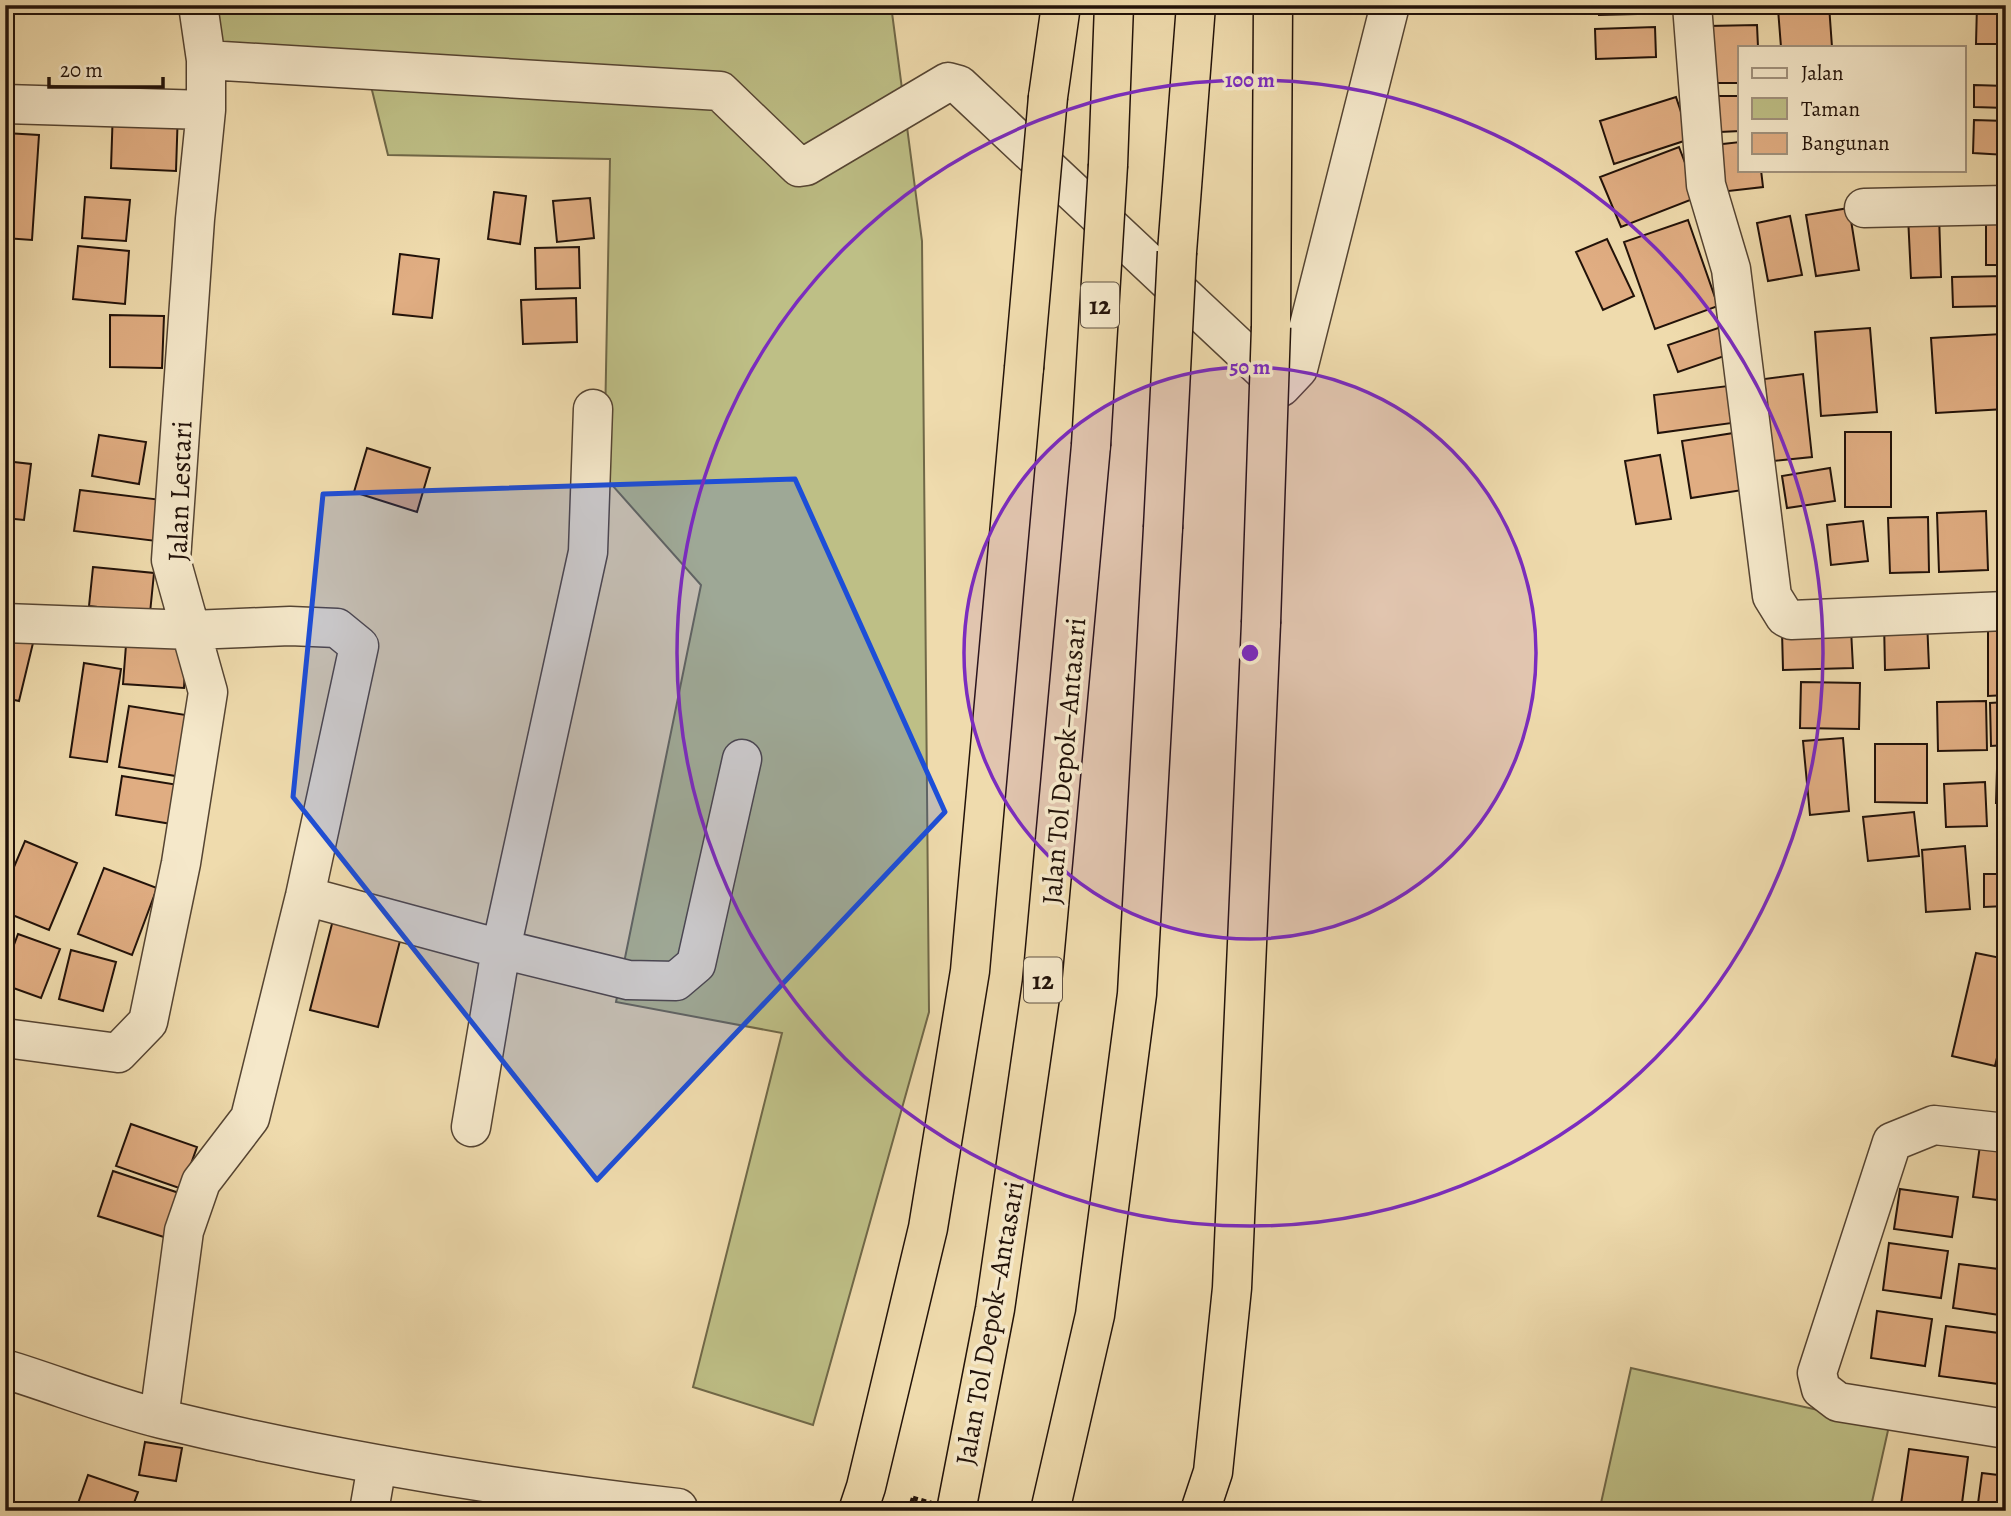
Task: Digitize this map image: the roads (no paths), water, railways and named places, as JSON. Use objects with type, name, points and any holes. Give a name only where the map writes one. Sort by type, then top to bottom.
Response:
[{"type":"highway","points":[[858,1511],[929,1228],[970,971],[1048,97],[1061,5]]},
{"type":"highway","name":"Jalan Tol Depok–Antasari","points":[[958,1511],[995,1309],[1042,983],[1091,444],[1108,165],[1114,5]]},
{"type":"highway","points":[[1050,1511],[1095,1315],[1137,993],[1177,252],[1196,5]]},
{"type":"highway","points":[[1200,1511],[1213,1472],[1232,1288],[1261,624],[1270,327],[1273,5]]},
{"type":"street","name":"Jalan Lestari","points":[[5,1038],[118,1053],[148,1022],[181,863],[208,692],[171,560],[195,219],[206,110],[206,60],[198,5]]},
{"type":"street","points":[[206,60],[720,91],[799,167],[806,166],[948,82],[960,85],[1281,387],[1298,369],[1390,5]]},
{"type":"street","points":[[1692,5],[1706,185],[1731,269],[1772,596],[1785,617],[1791,620],[2006,611]]},
{"type":"street","points":[[5,104],[206,110]]},
{"type":"street","points":[[1864,208],[2006,205]]},
{"type":"street","points":[[471,1127],[501,949],[588,552],[593,409]]},
{"type":"street","points":[[5,623],[192,631],[290,626],[337,628],[359,646],[305,896],[250,1118],[201,1182],[184,1231],[159,1418]]},
{"type":"street","points":[[305,896],[628,980],[676,981],[695,964],[742,759]]},
{"type":"street","points":[[2006,1133],[1934,1125],[1892,1142],[1817,1373],[1821,1389],[1838,1402],[2006,1429]]},
{"type":"street","points":[[5,1368],[159,1418],[377,1465],[494,1497],[678,1508]]},
{"type":"street","points":[[369,1511],[377,1465]]}]
